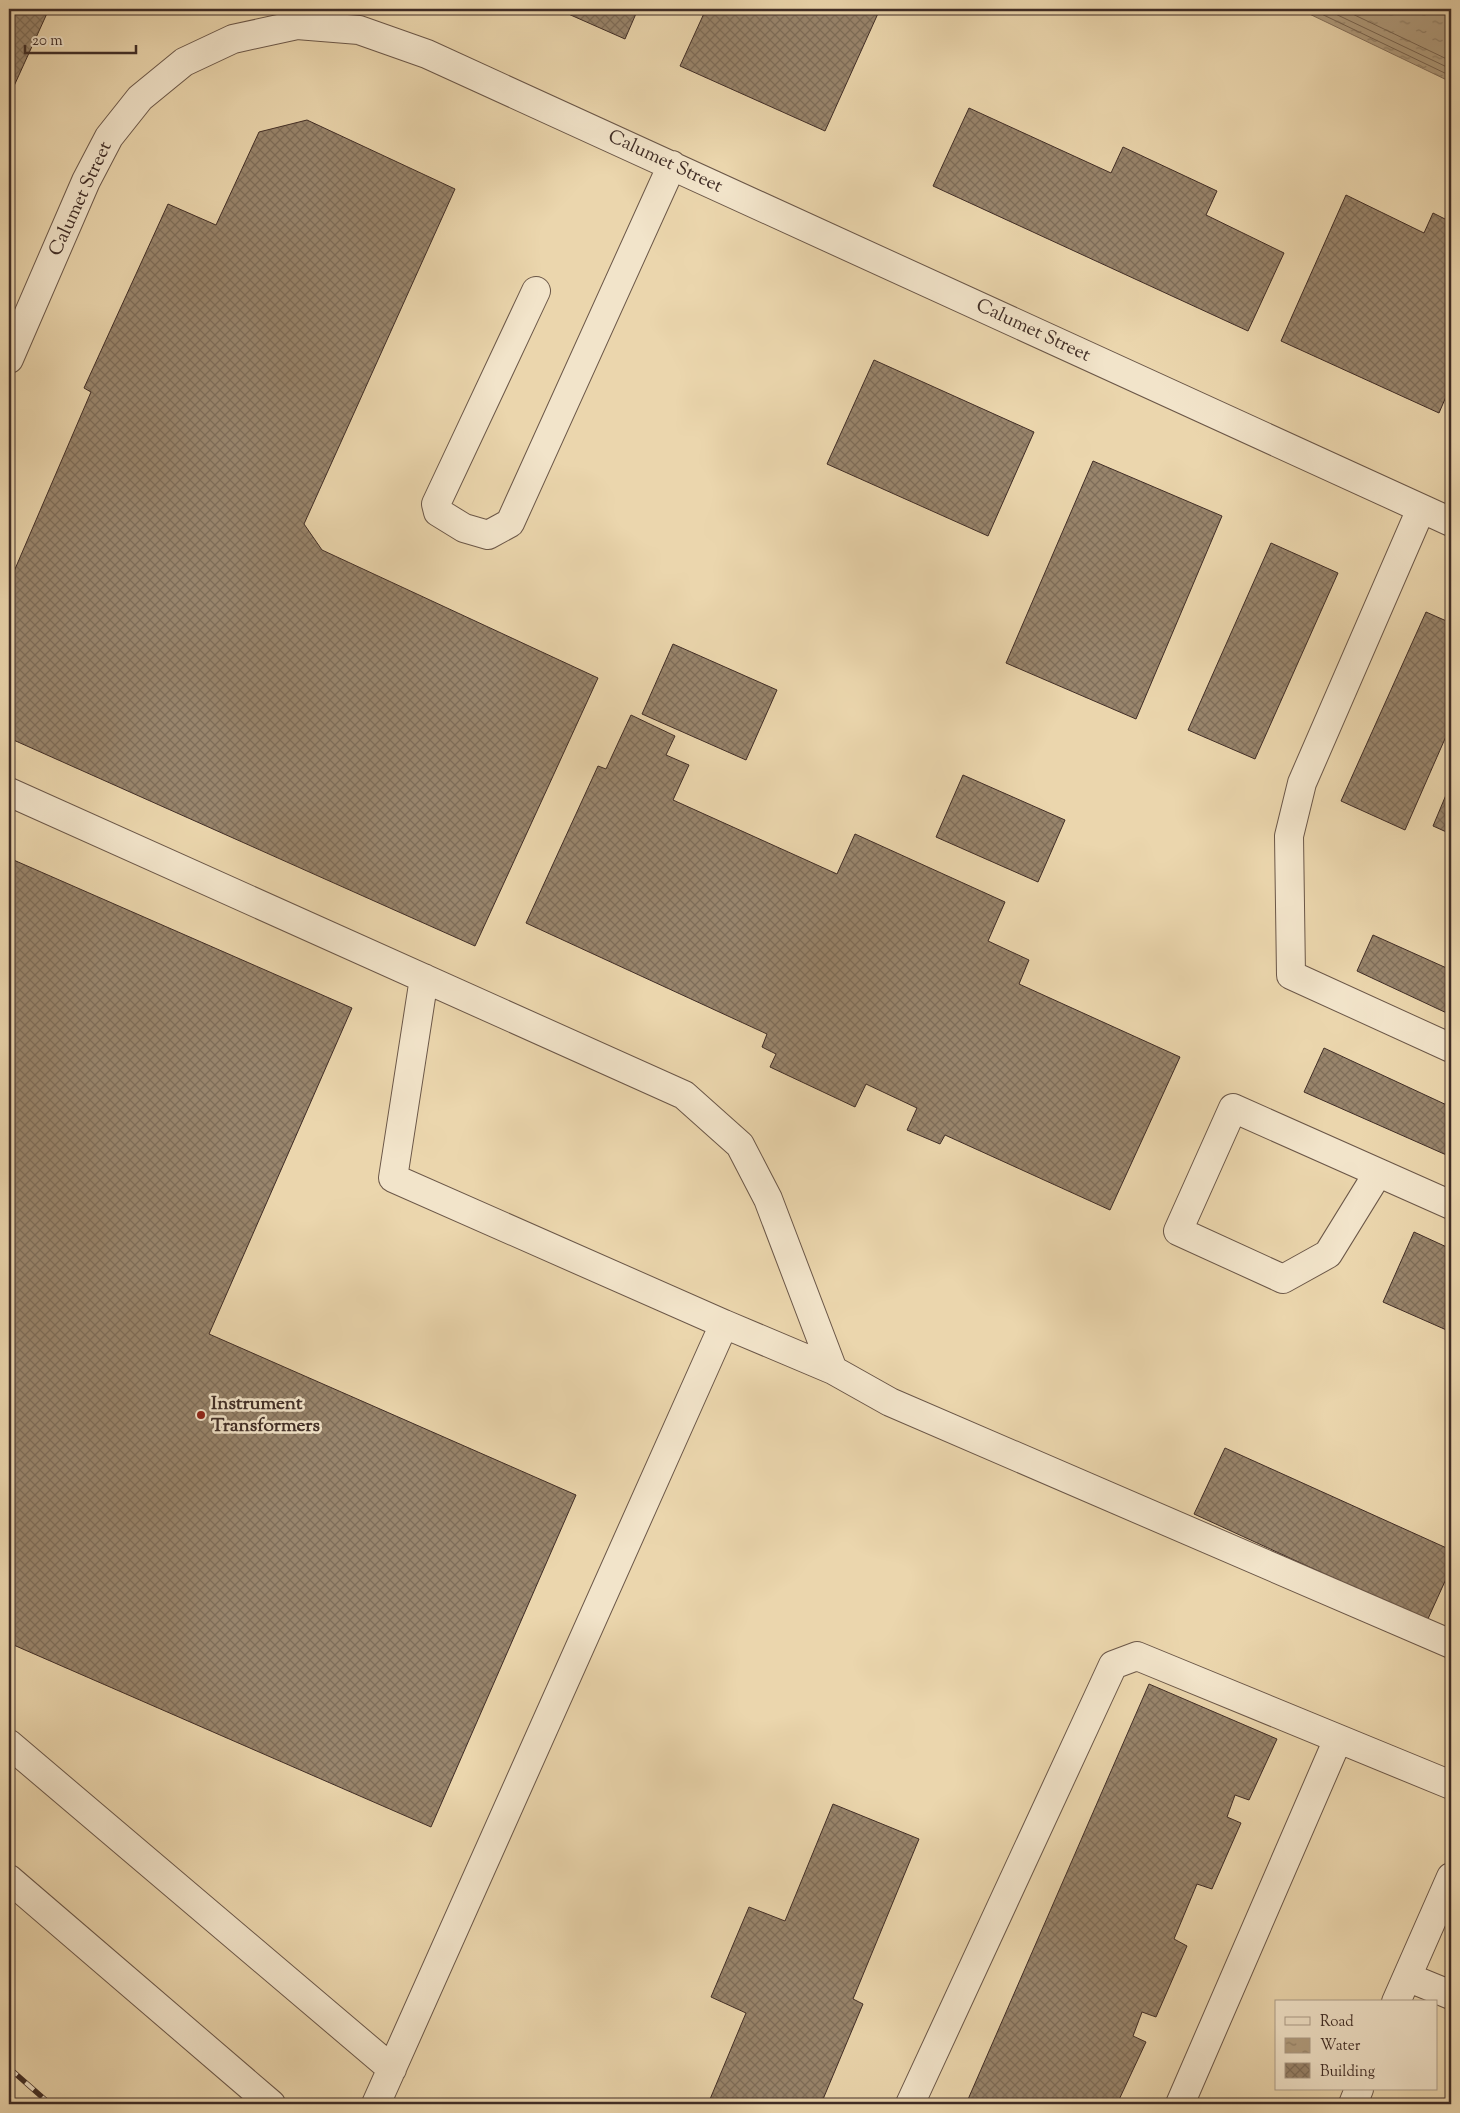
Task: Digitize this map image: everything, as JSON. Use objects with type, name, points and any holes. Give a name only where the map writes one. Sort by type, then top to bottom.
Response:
[{"type":"street","name":"Calumet Street","points":[[9,359],[86,181],[110,138],[140,98],[184,62],[233,39],[297,25],[359,30],[427,54],[1451,522]]},
{"type":"street","points":[[536,291],[436,504],[438,512],[464,528],[488,535],[510,524],[672,166]]},
{"type":"street","points":[[1421,508],[1302,783],[1289,836],[1291,976],[1451,1048]]},
{"type":"street","points":[[9,792],[684,1095],[740,1145],[768,1199],[833,1370]]},
{"type":"street","points":[[424,978],[393,1178],[833,1370],[899,1406],[1451,1644]]},
{"type":"street","points":[[1378,1174],[1328,1254],[1283,1279],[1178,1231],[1233,1108],[1451,1205]]},
{"type":"street","points":[[376,2104],[724,1324]]},
{"type":"street","points":[[910,2104],[1113,1665],[1137,1656],[1451,1785]]},
{"type":"street","points":[[1180,2104],[1338,1739]]},
{"type":"street","points":[[9,1744],[392,2069]]},
{"type":"street","points":[[9,1879],[271,2104]]},
{"type":"street","points":[[1397,2000],[1448,1893]]},
{"type":"street","points":[[1407,1977],[1451,1995]]},
{"type":"street","points":[[1353,2104],[1359,2090]]},
{"type":"water","points":[[1299,9],[1451,9],[1451,82]]},
{"type":"building","points":[[9,9],[49,9],[9,97]]},
{"type":"building","points":[[557,9],[638,9],[625,39]]},
{"type":"building","points":[[706,9],[880,9],[825,131],[680,66]]},
{"type":"building","points":[[969,108],[1111,173],[1123,147],[1217,191],[1206,215],[1284,253],[1248,331],[933,186]]},
{"type":"building","points":[[307,120],[455,189],[304,524],[322,550],[598,678],[475,946],[9,738],[9,583],[91,392],[84,388],[168,204],[216,225],[259,132]]},
{"type":"building","points":[[1346,195],[1424,233],[1433,213],[1451,222],[1451,385],[1439,413],[1281,341]]},
{"type":"building","points":[[874,360],[1034,432],[988,536],[827,464]]},
{"type":"building","points":[[1093,461],[1222,516],[1136,719],[1006,663]]},
{"type":"building","points":[[1271,543],[1338,573],[1255,759],[1188,730]]},
{"type":"building","points":[[1426,612],[1451,623],[1451,725],[1405,830],[1341,801]]},
{"type":"building","points":[[673,644],[777,690],[746,760],[642,714]]},
{"type":"building","points":[[631,715],[675,736],[666,755],[689,765],[673,800],[837,874],[855,834],[1005,902],[988,941],[1029,960],[1019,984],[1180,1057],[1110,1210],[945,1135],[940,1144],[907,1130],[917,1108],[866,1084],[855,1107],[770,1067],[776,1054],[762,1047],[767,1034],[526,923],[598,766],[606,769]]},
{"type":"building","points":[[963,775],[1065,820],[1038,882],[936,837]]},
{"type":"building","points":[[1451,783],[1451,834],[1433,826]]},
{"type":"building","name":"Instrument Transformers","points":[[9,858],[352,1008],[209,1334],[576,1495],[431,1827],[9,1643]]},
{"type":"building","points":[[1373,935],[1451,970],[1451,1015],[1357,971]]},
{"type":"building","points":[[1324,1048],[1451,1107],[1451,1157],[1304,1092]]},
{"type":"building","points":[[1414,1232],[1451,1249],[1451,1332],[1383,1302]]},
{"type":"building","points":[[1225,1448],[1451,1550],[1451,1568],[1427,1621],[1194,1514]]},
{"type":"building","points":[[1149,1684],[1277,1739],[1249,1800],[1235,1795],[1227,1817],[1241,1823],[1212,1889],[1197,1884],[1174,1939],[1187,1946],[1156,2017],[1142,2012],[1133,2036],[1146,2042],[1117,2104],[966,2104]]},
{"type":"building","points":[[833,1804],[919,1839],[853,1999],[863,2004],[821,2104],[708,2104],[746,2013],[711,1997],[749,1907],[785,1921]]},
{"type":"railway","points":[[9,2068],[50,2104]]},
{"type":"place","name":"Instrument Transformers","points":[[201,1415]]}]
